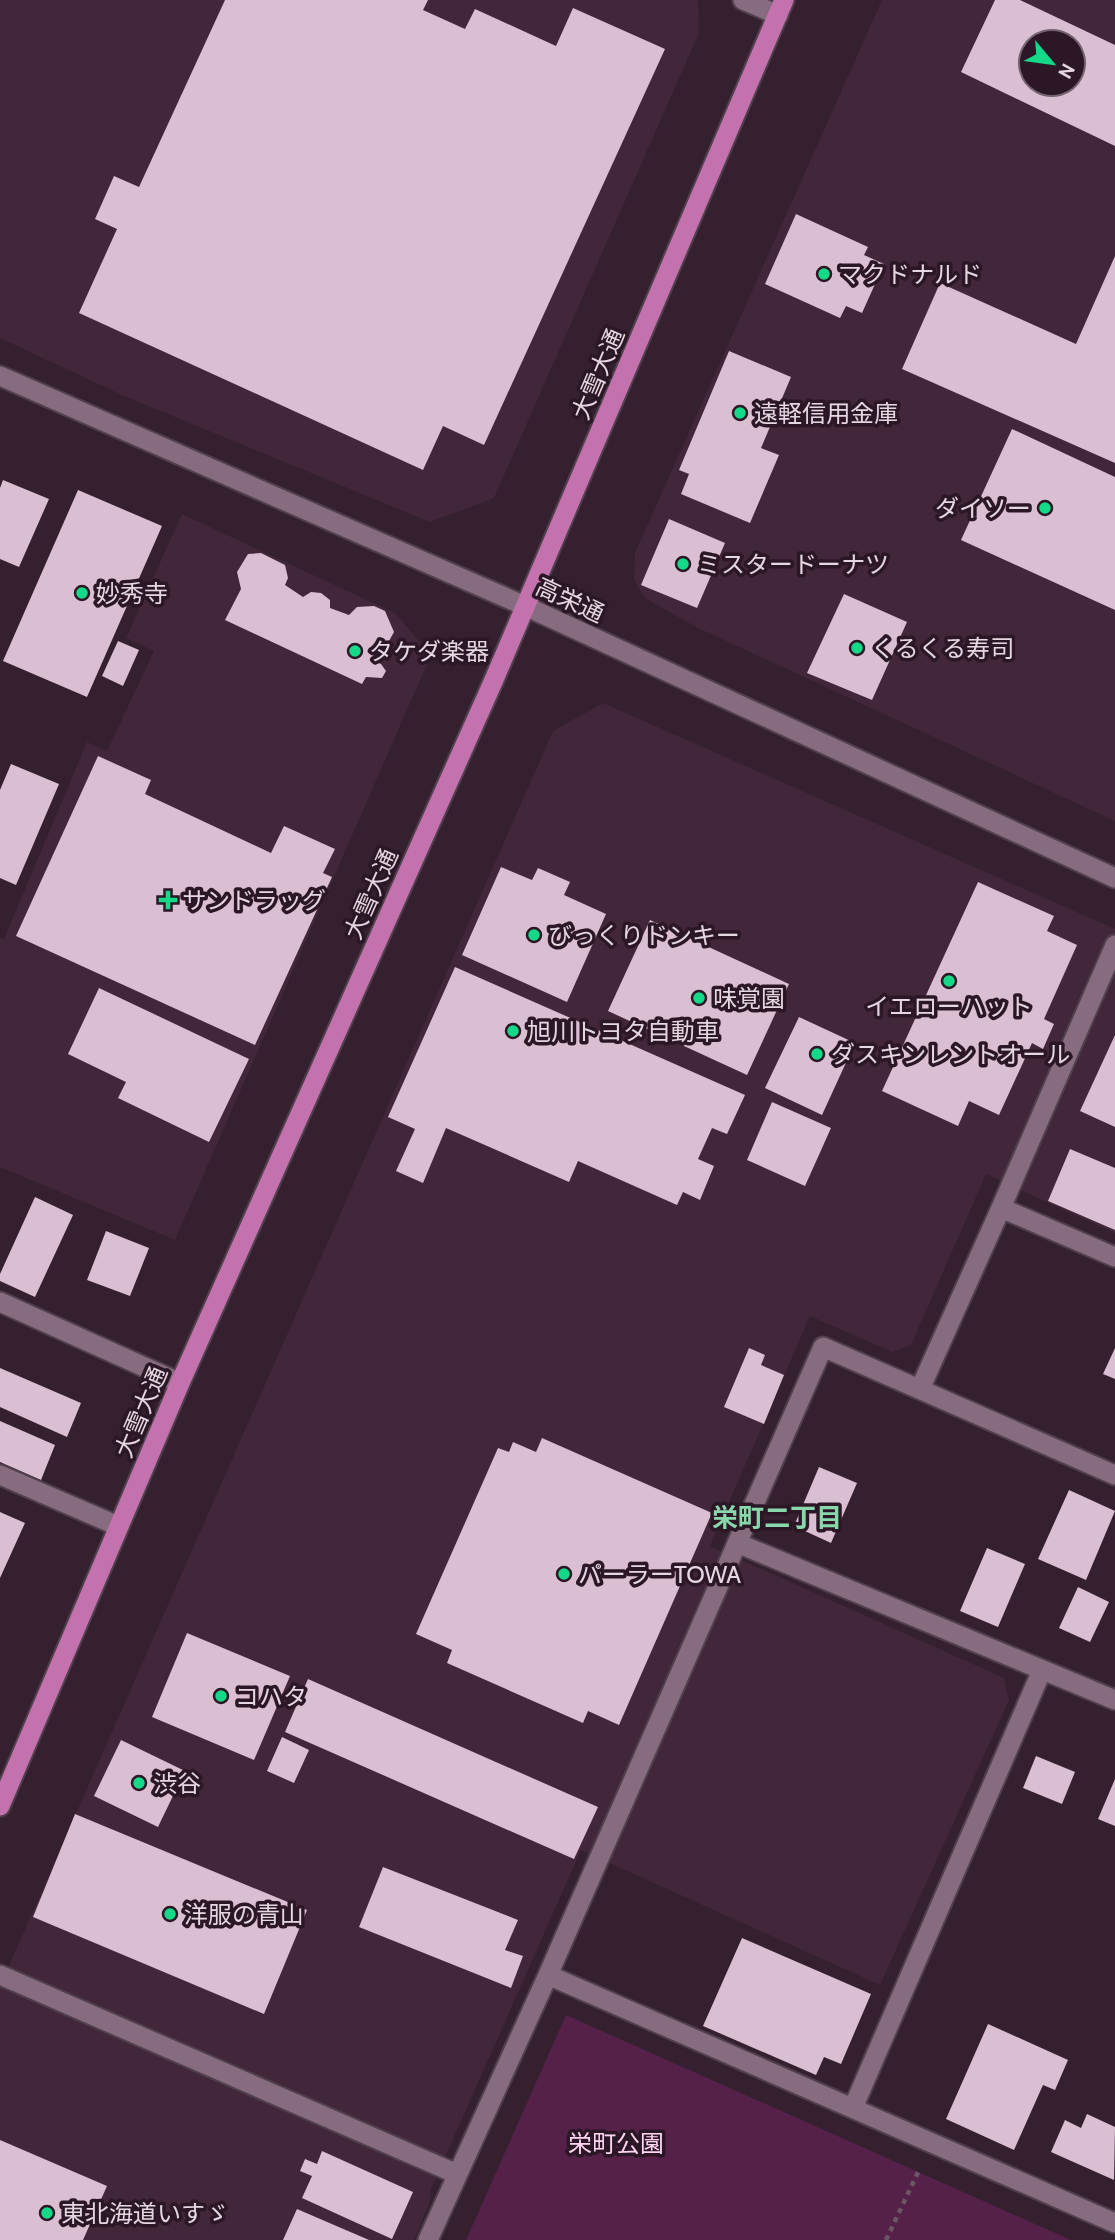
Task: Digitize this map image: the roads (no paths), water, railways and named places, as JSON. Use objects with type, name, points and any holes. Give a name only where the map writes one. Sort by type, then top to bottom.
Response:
[{"type":"highway","name":"大雪大通","points":[[0,1806],[180,1383],[525,607],[781,8]]},
{"type":"street","points":[[743,0],[781,8]]},
{"type":"street","name":"高栄通","points":[[0,376],[525,607],[1115,878]]},
{"type":"street","points":[[920,1389],[1115,945]]},
{"type":"street","points":[[1001,1208],[1115,1257]]},
{"type":"street","points":[[0,1302],[180,1383]]},
{"type":"street","points":[[428,2240],[548,1975],[822,1347],[1115,1475]]},
{"type":"street","points":[[0,1475],[118,1526]]},
{"type":"street","points":[[737,1543],[1115,1700]]},
{"type":"street","points":[[853,2108],[1042,1670]]},
{"type":"street","points":[[0,1975],[457,2174]]},
{"type":"street","points":[[548,1975],[1115,2222]]},
{"type":"place","name":"マクドナルド","points":[[824,274]]},
{"type":"place","name":"遠軽信用金庫","points":[[740,413]]},
{"type":"place","name":"ダイソー","points":[[1045,508]]},
{"type":"place","name":"ミスタードーナツ","points":[[683,564]]},
{"type":"place","name":"妙秀寺","points":[[82,593]]},
{"type":"place","name":"くるくる寿司","points":[[857,648]]},
{"type":"place","name":"タケダ楽器","points":[[355,651]]},
{"type":"place","name":"サンドラッグ","points":[[168,900]]},
{"type":"place","name":"びっくりドンキー","points":[[534,935]]},
{"type":"place","name":"イエローハット","points":[[949,981]]},
{"type":"place","name":"味覚園","points":[[699,998]]},
{"type":"place","name":"旭川トヨタ自動車","points":[[513,1031]]},
{"type":"place","name":"ダスキンレントオール","points":[[817,1054]]},
{"type":"place","name":"パーラーTOWA","points":[[564,1574]]},
{"type":"place","name":"コハタ","points":[[221,1696]]},
{"type":"place","name":"渋谷","points":[[139,1783]]},
{"type":"place","name":"洋服の青山","points":[[170,1914]]},
{"type":"place","name":"東北海道いすゞ","points":[[47,2213]]},
{"type":"district","name":"栄町二丁目","points":[[777,1518]]},
{"type":"park label","name":"栄町公園","points":[[616,2143]]}]
